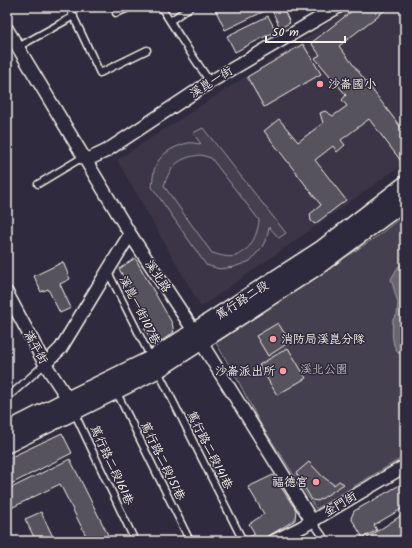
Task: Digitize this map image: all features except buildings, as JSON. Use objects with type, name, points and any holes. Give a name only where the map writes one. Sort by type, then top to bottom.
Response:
[{"type":"street","name":"溪崑一街","points":[[87,160],[106,151],[210,82],[338,7]]},
{"type":"street","name":"溪北路","points":[[7,29],[87,160],[130,234],[198,337],[312,521]]},
{"type":"street","name":"篤行路二段","points":[[198,337],[322,248],[405,184]]},
{"type":"street","name":"篤行路二段","points":[[7,445],[116,391],[198,337],[319,266],[405,202]]},
{"type":"street","points":[[45,364],[61,348],[130,234]]},
{"type":"street","name":"滿平街","points":[[7,293],[10,309],[68,399]]},
{"type":"street","name":"篤行路二段","points":[[7,430],[68,399],[155,364]]},
{"type":"street","name":"金門街","points":[[274,541],[312,521],[405,466]]},
{"type":"lane","points":[[69,7],[100,74],[147,50]]},
{"type":"lane","points":[[116,13],[131,7]]},
{"type":"lane","points":[[161,7],[210,82]]},
{"type":"lane","points":[[170,21],[190,7]]},
{"type":"lane","points":[[18,47],[74,16]]},
{"type":"lane","points":[[38,184],[78,160],[87,160]]},
{"type":"lane","name":"溪崑一街107巷","points":[[108,272],[155,364]]},
{"type":"lane","points":[[7,398],[45,364]]},
{"type":"lane","name":"篤行路二段141巷","points":[[155,364],[243,541]]},
{"type":"lane","name":"篤行路二段151巷","points":[[116,391],[190,541]]},
{"type":"lane","name":"篤行路二段161巷","points":[[68,399],[135,541]]},
{"type":"lane","points":[[312,521],[326,541]]},
{"type":"shaded area","name":"沙崙國小","points":[[353,7],[405,7],[405,163],[201,307],[117,160]]},
{"type":"shaded area","points":[[405,261],[405,334],[403,336],[399,354],[396,350],[392,328],[393,319],[397,315],[398,303],[391,279],[398,267]]},
{"type":"shaded area","points":[[311,533],[317,541],[297,541]]},
{"type":"green space","points":[[203,128],[286,233],[279,238],[269,227],[267,237],[262,247],[250,261],[234,267],[220,269],[206,265],[152,187],[156,166],[165,154],[184,144],[201,144],[193,133]],"holes":[[[201,155],[211,158],[259,220],[257,231],[249,247],[240,254],[232,257],[212,253],[164,186],[173,167],[182,160]]]},
{"type":"green space","name":"溪北公園","points":[[405,214],[405,456],[316,509],[260,423],[235,375],[216,343],[379,235]]},
{"type":"place","name":"沙崙國小","points":[[320,84]]},
{"type":"place","name":"消防局溪崑分隊","points":[[273,339]]},
{"type":"place","name":"沙崙派出所","points":[[283,371]]},
{"type":"place","name":"福德宮","points":[[316,482]]}]
